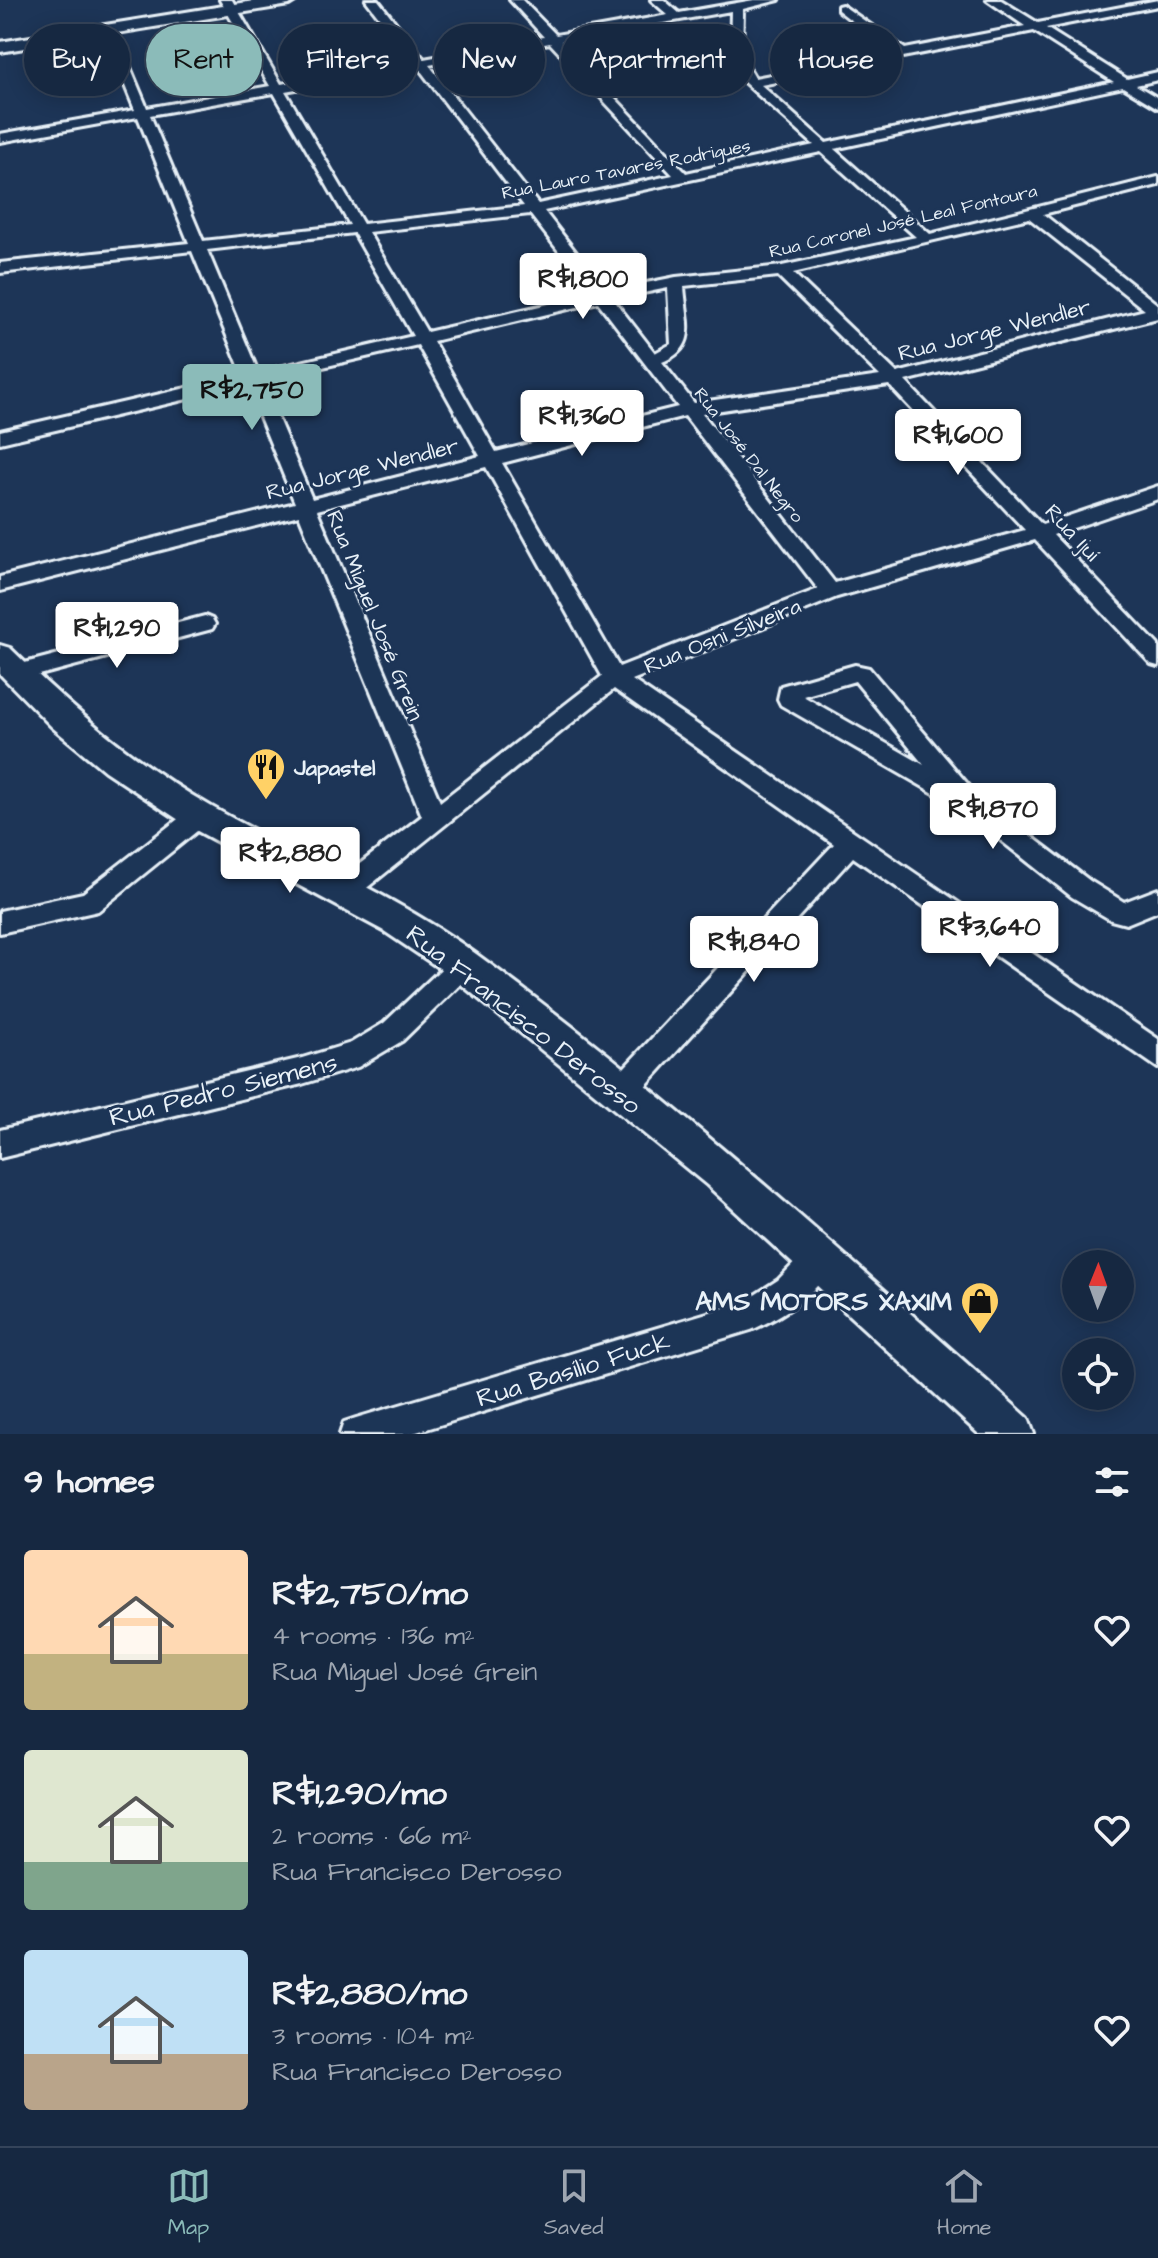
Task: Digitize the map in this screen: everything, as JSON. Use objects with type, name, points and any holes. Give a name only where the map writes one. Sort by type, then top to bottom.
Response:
[{"type":"main road","points":[[130,25],[228,5],[289,0]]},
{"type":"main road","points":[[0,47],[24,43]]},
{"type":"main road","name":"Rua Francisco Derosso","points":[[9,665],[63,719],[116,762],[199,816],[396,920],[463,965],[721,1171],[1012,1434]]},
{"type":"street","name":"Rua José Dal Negro","points":[[372,0],[831,592]]},
{"type":"street","points":[[516,0],[683,178]]},
{"type":"street","points":[[657,0],[678,18]]},
{"type":"street","points":[[0,138],[773,0]]},
{"type":"street","points":[[993,0],[1158,104]]},
{"type":"street","points":[[902,53],[1158,3]]},
{"type":"street","points":[[228,5],[422,337],[614,678],[1158,1055]]},
{"type":"street","points":[[737,7],[737,24]]},
{"type":"street","points":[[842,8],[863,24]]},
{"type":"street","name":"Rua Lauro Tavares Rodrigues","points":[[0,268],[535,209],[1158,76]]},
{"type":"street","name":"Rua Miguel José Grein","points":[[130,81],[435,819]]},
{"type":"street","points":[[754,86],[927,239]]},
{"type":"street","name":"Rua Coronel José Leal Fontoura","points":[[0,437],[601,297],[676,282],[782,271],[927,239],[1158,181]]},
{"type":"street","points":[[1032,213],[1158,312]]},
{"type":"street","name":"Rua Ijuí","points":[[782,271],[893,379],[1158,658]]},
{"type":"street","points":[[650,361],[673,352],[679,344],[676,282]]},
{"type":"street","name":"Rua Jorge Wendler","points":[[0,584],[687,410],[893,379],[1158,312]]},
{"type":"street","name":"Rua Osni Silveira","points":[[344,891],[614,678],[831,592],[1041,532],[1158,492]]},
{"type":"street","points":[[9,665],[205,624]]},
{"type":"street","points":[[968,801],[861,674],[789,692],[789,699],[968,801],[1081,889],[1146,907]]},
{"type":"street","points":[[0,922],[89,903],[199,816]]},
{"type":"street","points":[[620,1093],[851,842]]},
{"type":"street","name":"Rua Pedro Siemens","points":[[0,1144],[287,1075],[358,1054],[393,1032],[463,965]]},
{"type":"street","name":"Rua Basílio Fuck","points":[[356,1434],[751,1315],[789,1291],[820,1259]]},
{"type":"place","name":"Japastel","points":[[266,801]]},
{"type":"place","name":"AMS MOTORS XAXIM","points":[[980,1335]]}]
